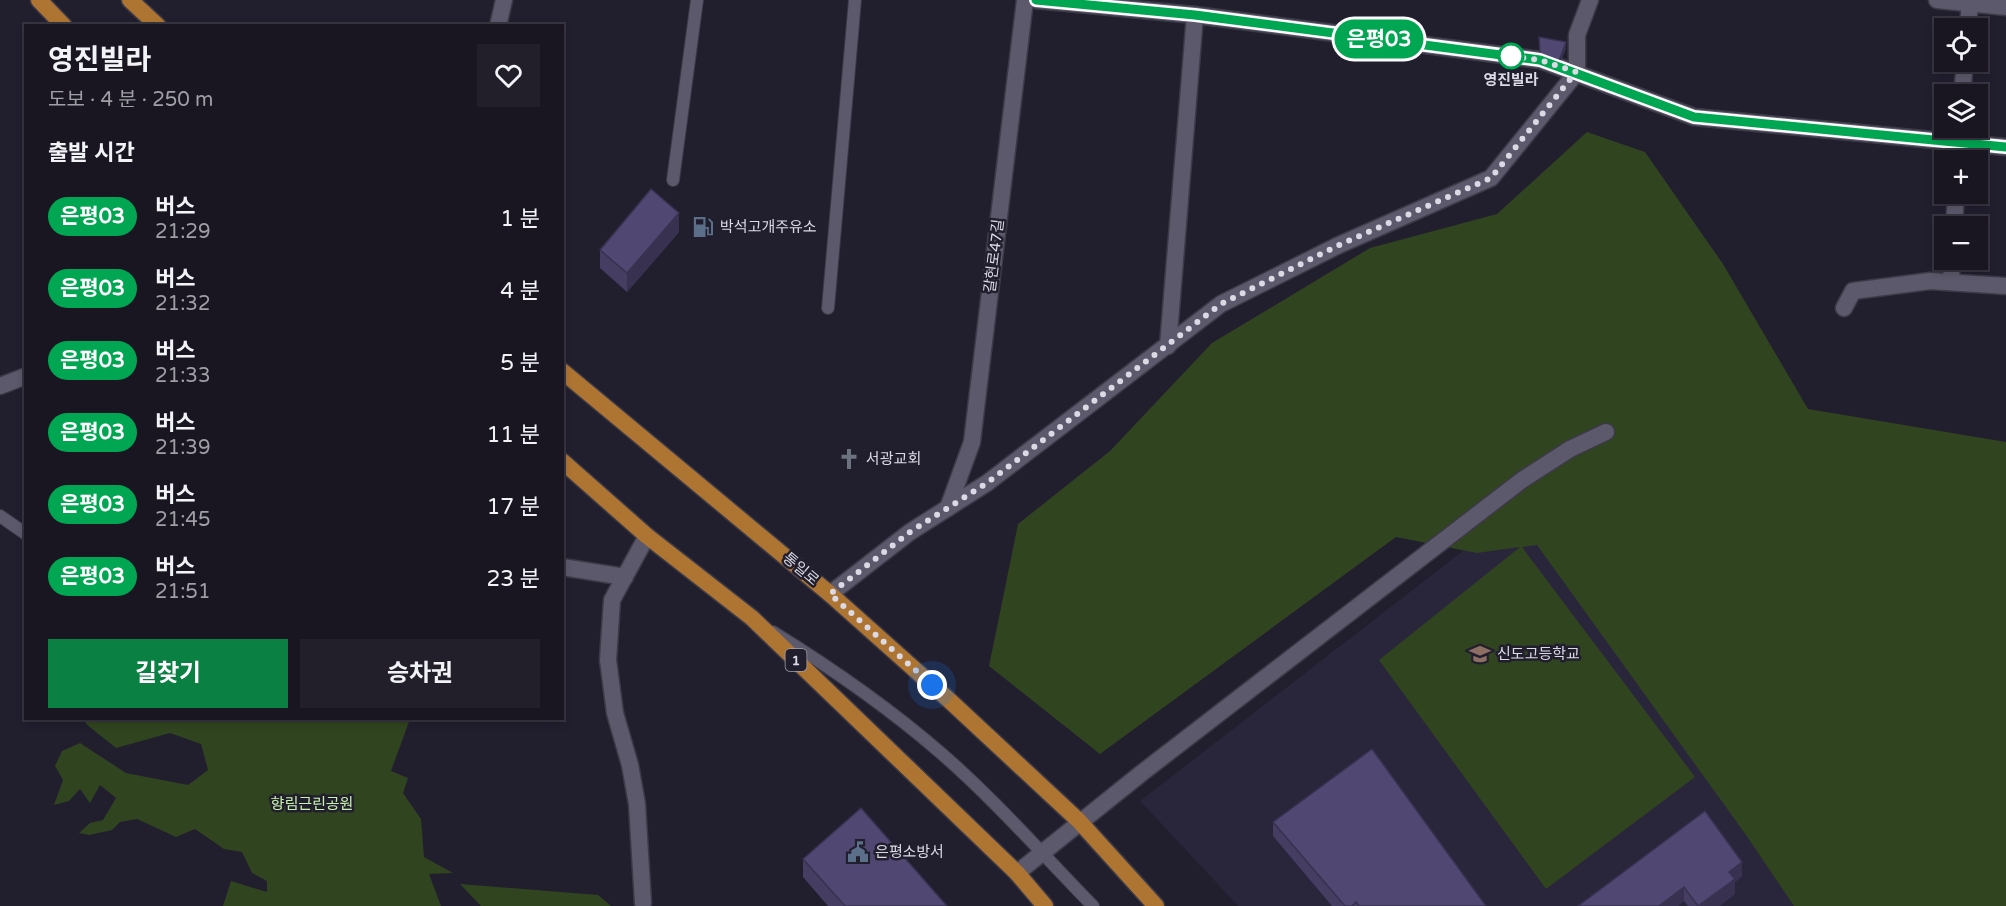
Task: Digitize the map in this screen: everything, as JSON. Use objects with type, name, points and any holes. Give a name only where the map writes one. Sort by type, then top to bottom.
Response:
[{"type":"main road","points":[[39,0],[61,24]]},
{"type":"main road","points":[[130,0],[156,24]]},
{"type":"main road","name":"통일로","points":[[564,373],[830,594],[949,700],[1079,821],[1156,906]]},
{"type":"main road","name":"1","points":[[564,463],[647,536],[752,618],[1017,873],[1045,906]]},
{"type":"street","points":[[498,24],[504,0]]},
{"type":"street","name":"갈현로47길","points":[[948,508],[972,442],[1024,0]]},
{"type":"street","points":[[1036,0],[1195,15],[1540,60],[1694,117],[1934,133]]},
{"type":"street","points":[[830,594],[910,532],[987,483],[1221,304],[1339,245],[1491,178],[1576,72],[1577,35],[1590,0]]},
{"type":"street","points":[[1937,0],[2006,7]]},
{"type":"street","points":[[1969,18],[1970,2]]},
{"type":"street","points":[[1168,346],[1195,15]]},
{"type":"street","points":[[1971,138],[2006,147]]},
{"type":"street","points":[[1951,282],[1952,270]]},
{"type":"street","points":[[1844,308],[1853,291],[1930,281],[2006,286]]},
{"type":"street","points":[[0,386],[24,377]]},
{"type":"street","points":[[1017,873],[1079,821],[1522,480],[1570,449],[1606,432]]},
{"type":"street","points":[[643,903],[637,804],[630,765],[615,713],[608,660],[612,600],[647,536]]},
{"type":"street","points":[[564,567],[625,577]]},
{"type":"lane","points":[[673,180],[697,0]]},
{"type":"lane","points":[[828,308],[855,0]]},
{"type":"lane","points":[[0,516],[24,533]]},
{"type":"lane","points":[[752,618],[844,676],[944,756],[1042,851],[1092,906]]},
{"type":"shaded area","name":"신도고등학교","points":[[1521,506],[1815,906],[1238,906],[1140,801]]},
{"type":"green space","points":[[1587,132],[1645,152],[1723,264],[1808,409],[2006,442],[2006,906],[1794,906],[1746,835],[1537,545],[1522,547],[1695,777],[1546,889],[1379,660],[1520,547],[1477,553],[1396,537],[1100,754],[989,666],[1018,524],[1110,451],[1212,343],[1370,248],[1497,214]]},
{"type":"green space","name":"향림근린공원","points":[[85,720],[410,720],[391,771],[408,778],[403,793],[421,819],[424,857],[453,873],[429,874],[441,906],[223,906],[231,881],[267,892],[267,881],[252,873],[242,852],[224,849],[195,829],[176,837],[137,819],[120,822],[112,830],[89,835],[79,833],[90,823],[103,820],[116,798],[100,785],[90,803],[80,789],[69,801],[54,805],[63,780],[55,766],[62,751],[80,743],[126,773],[188,785],[208,770],[201,744],[170,733],[116,748],[86,724]]},
{"type":"green space","points":[[460,884],[598,895],[611,906],[481,906]]},
{"type":"building","points":[[1539,37],[1566,42],[1559,61],[1540,54]]},
{"type":"building","points":[[651,189],[679,213],[627,273],[600,250]]},
{"type":"building","points":[[1372,749],[1486,906],[1359,906],[1356,902],[1352,906],[1345,906],[1273,822]]},
{"type":"building","name":"은평소방서","points":[[861,808],[947,906],[845,906],[803,859]]},
{"type":"building","points":[[1705,811],[1742,862],[1729,872],[1735,879],[1698,906],[1684,887],[1659,906],[1578,906]]},
{"type":"bus line","name":"은평03","points":[[1036,0],[1195,15],[1540,60],[1694,117],[2006,147]]},
{"type":"place","name":"영진빌라","points":[[1511,56]]},
{"type":"place","name":"박석고개주유소","points":[[703,227]]},
{"type":"place","name":"서광교회","points":[[849,459]]},
{"type":"place","name":"신도고등학교","points":[[1480,654]]},
{"type":"place","name":"은평소방서","points":[[858,852]]},
{"type":"route","points":[[932,685],[830,594],[910,532],[987,483],[1122,382],[1221,304],[1339,245],[1491,178],[1576,72],[1540,60],[1511,56]]}]
